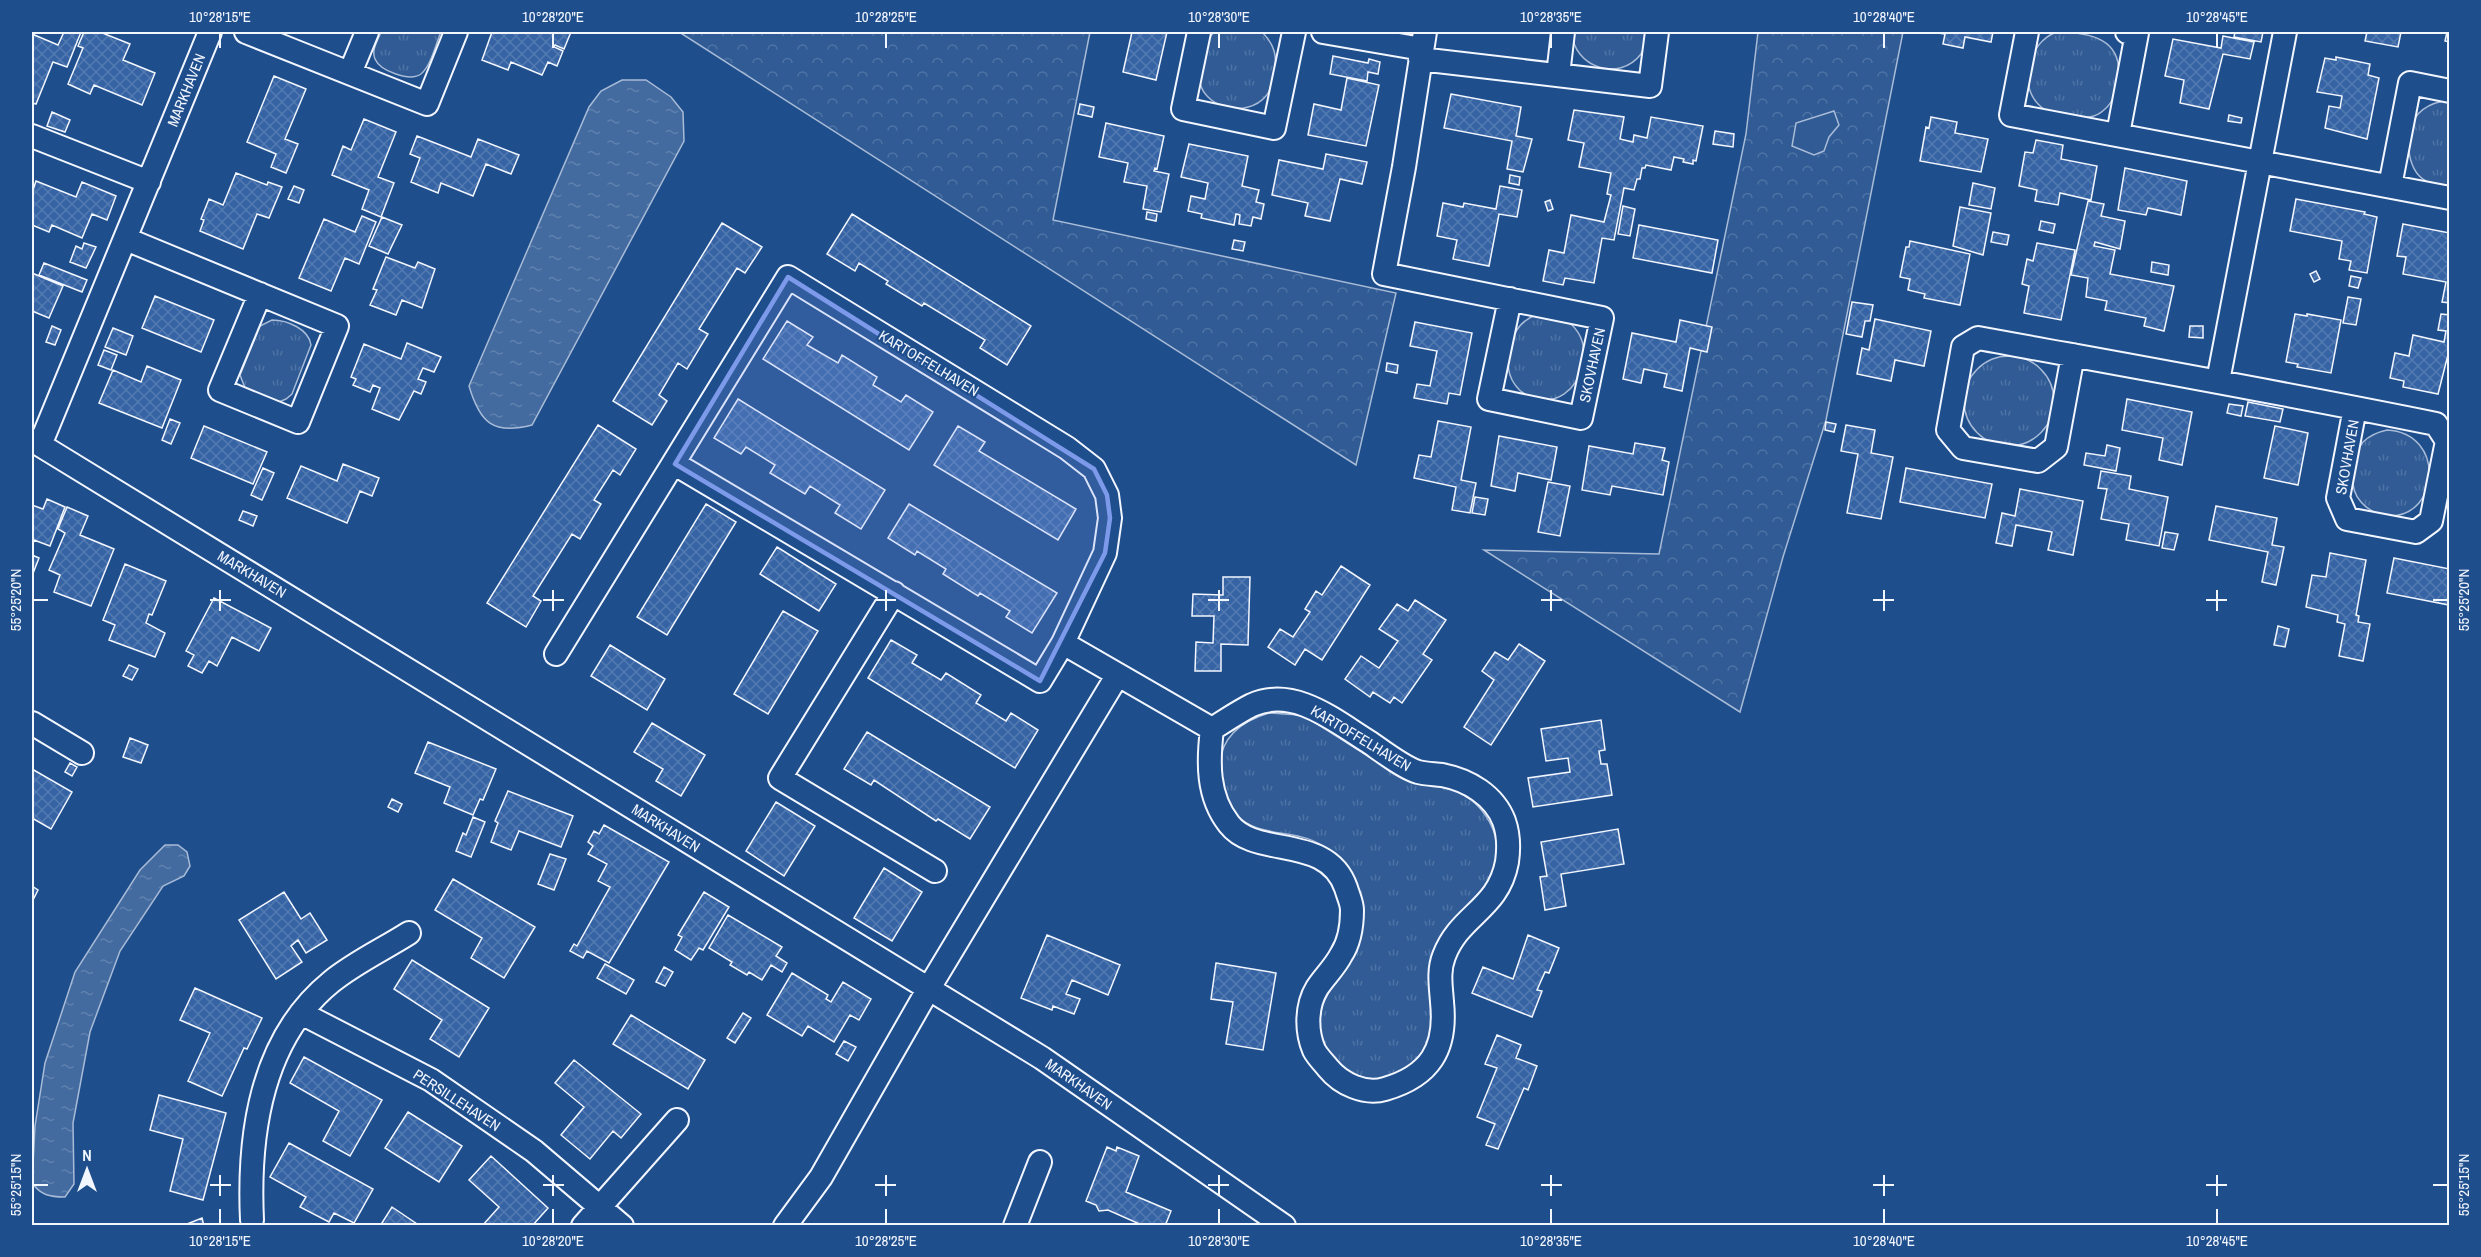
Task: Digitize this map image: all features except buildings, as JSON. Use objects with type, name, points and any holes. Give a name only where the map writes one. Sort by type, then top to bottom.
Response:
[{"type":"street","name":"MARKHAVEN","points":[[210,32],[126,239],[36,442],[1042,1058],[1284,1226]]},
{"type":"street","points":[[246,32],[427,104],[456,32]]},
{"type":"street","points":[[350,73],[367,32]]},
{"type":"street","points":[[1199,32],[1183,109],[1274,128],[1294,32]]},
{"type":"street","points":[[1323,32],[1422,47],[1558,75],[1650,86],[1657,32]]},
{"type":"street","points":[[1558,75],[1563,32]]},
{"type":"street","points":[[2027,32],[2011,115],[2262,160],[2450,198]]},
{"type":"street","points":[[2118,134],[2137,33],[2127,32]]},
{"type":"street","points":[[2218,381],[2285,32]]},
{"type":"street","name":"SKOVHAVEN","points":[[1422,47],[1404,167],[1384,274],[1510,299],[1602,318],[1581,418],[1490,399],[1510,299]]},
{"type":"street","points":[[2390,186],[2410,83],[2450,91]]},
{"type":"street","points":[[32,136],[149,182]]},
{"type":"street","points":[[126,239],[260,294],[337,326],[298,422],[220,390],[260,294]]},
{"type":"street","name":"KARTOFFELHAVEN","points":[[556,654],[788,277],[1067,448],[1094,469],[1107,495],[1110,518],[1106,553],[1063,643],[1040,681],[675,464]]},
{"type":"street","name":"SKOVHAVEN","points":[[2073,356],[2056,447],[2038,461],[1963,448],[1948,430],[1963,348],[1978,338],[2218,381],[2355,408],[2436,424],[2447,441],[2431,521],[2416,532],[2347,519],[2338,498],[2355,408]]},
{"type":"street","points":[[894,593],[780,778],[935,871]]},
{"type":"street","points":[[1063,643],[1212,729]]},
{"type":"street","points":[[785,1226],[821,1177],[929,988],[1117,676]]},
{"type":"street","name":"KARTOFFELHAVEN","points":[[1281,699],[1310,706],[1416,772],[1443,775],[1469,782],[1490,799],[1504,820],[1509,839],[1503,879],[1495,894],[1459,928],[1443,958],[1440,984],[1443,1035],[1434,1058],[1421,1072],[1401,1084],[1378,1091],[1352,1087],[1332,1074],[1314,1051],[1307,1018],[1315,992],[1342,955],[1350,930],[1352,907],[1343,881],[1331,865],[1306,852],[1252,840],[1230,826],[1214,799],[1208,761],[1212,729],[1255,704],[1281,699]]},
{"type":"street","points":[[32,723],[82,753]]},
{"type":"street","points":[[252,1220],[250,1180],[254,1135],[267,1078],[286,1038],[301,1013],[331,981],[409,933]]},
{"type":"street","name":"PERSILLEHAVEN","points":[[301,1013],[431,1080],[534,1151],[622,1226]]},
{"type":"street","points":[[583,1226],[677,1120]]},
{"type":"street","points":[[1015,1226],[1040,1162]]},
{"type":"highlighted area","points":[[788,277],[1094,469],[1107,495],[1110,518],[1105,553],[1040,681],[675,464]]},
{"type":"green space","points":[[381,32],[441,32],[425,70],[421,74],[410,77],[383,68],[375,59],[374,49]]},
{"type":"green space","points":[[679,32],[1090,32],[1053,220],[1396,293],[1356,465]]},
{"type":"green space","points":[[1214,32],[1262,32],[1270,41],[1276,62],[1272,85],[1270,91],[1258,103],[1248,107],[1225,107],[1215,103],[1201,87],[1200,68],[1208,40]]},
{"type":"green space","points":[[1572,32],[1648,32],[1641,54],[1632,63],[1621,68],[1610,69],[1588,62],[1574,44]]},
{"type":"green space","points":[[1758,32],[1903,32],[1826,420],[1783,557],[1740,712],[1484,550],[1659,554],[1746,134]]},
{"type":"green space","points":[[2057,32],[2092,36],[2110,47],[2116,55],[2118,80],[2113,99],[2097,115],[2081,117],[2051,113],[2036,101],[2030,91],[2028,67],[2032,56],[2047,37]]},
{"type":"green space","points":[[2449,101],[2449,187],[2429,182],[2419,176],[2409,150],[2413,121],[2430,105]]},
{"type":"green space","points":[[1834,111],[1839,125],[1829,137],[1824,151],[1814,155],[1792,146],[1796,123]]},
{"type":"green space","points":[[1535,315],[1570,323],[1578,332],[1583,347],[1582,365],[1575,383],[1564,394],[1551,399],[1538,399],[1525,394],[1515,385],[1509,371],[1509,354],[1514,336],[1523,322]]},
{"type":"green space","points":[[272,320],[296,326],[306,334],[311,345],[292,394],[279,402],[245,388],[240,375],[260,326]]},
{"type":"green space","points":[[2009,356],[2026,359],[2041,369],[2051,384],[2054,401],[2051,418],[2041,433],[2026,443],[2009,446],[1992,443],[1977,433],[1967,418],[1964,401],[1967,384],[1977,369],[1992,359]]},
{"type":"green space","points":[[2387,430],[2406,435],[2419,445],[2427,459],[2429,475],[2426,490],[2418,503],[2406,513],[2389,516],[2374,512],[2361,502],[2352,481],[2355,455],[2363,442],[2374,434]]},
{"type":"green space","points":[[1269,713],[1300,715],[1404,779],[1454,790],[1475,803],[1490,822],[1494,833],[1497,857],[1490,885],[1443,933],[1433,954],[1433,1019],[1427,1047],[1411,1068],[1398,1075],[1375,1080],[1354,1075],[1335,1061],[1323,1040],[1320,1025],[1321,1011],[1326,997],[1357,945],[1363,922],[1362,907],[1342,869],[1329,851],[1309,839],[1263,830],[1242,820],[1225,798],[1219,768],[1224,746],[1237,729]]},
{"type":"water","points":[[622,80],[646,80],[671,97],[683,112],[684,141],[532,425],[519,428],[498,427],[483,417],[469,386],[589,107],[601,91]]},
{"type":"water","points":[[165,845],[178,845],[187,852],[190,866],[184,876],[163,886],[120,951],[90,1032],[73,1123],[74,1184],[65,1197],[46,1194],[32,1183],[35,1126],[45,1063],[75,972],[140,870]]}]
